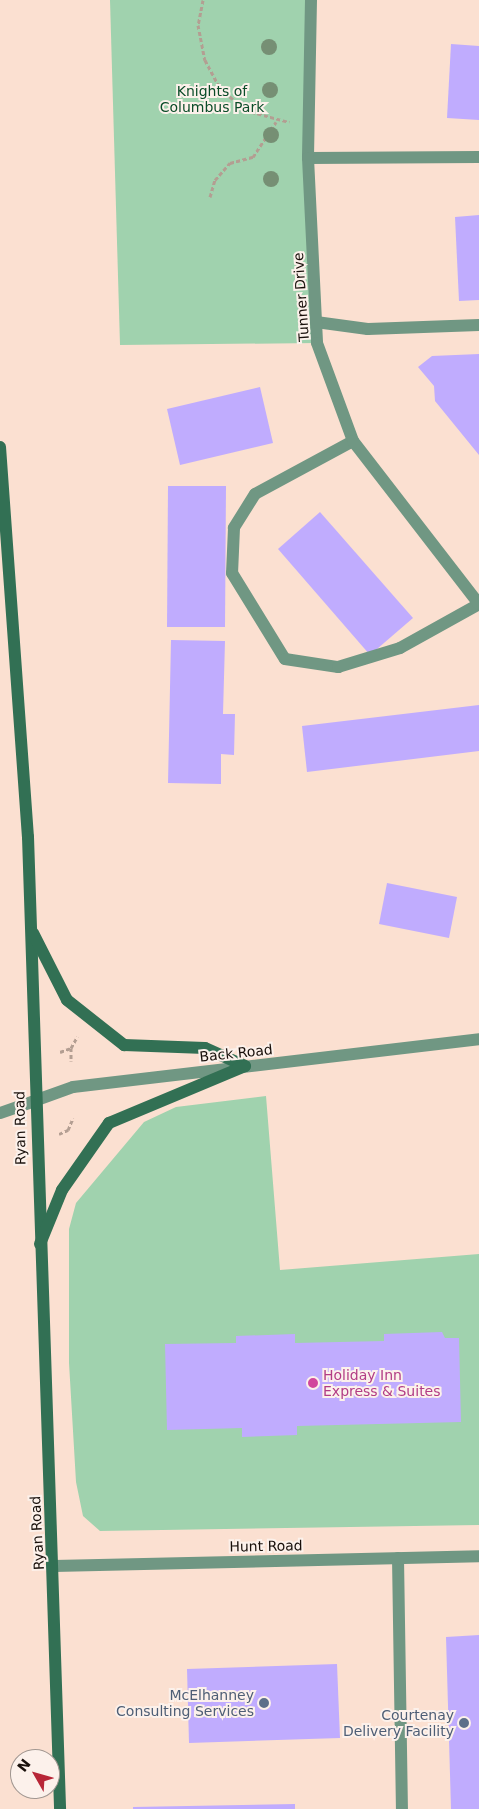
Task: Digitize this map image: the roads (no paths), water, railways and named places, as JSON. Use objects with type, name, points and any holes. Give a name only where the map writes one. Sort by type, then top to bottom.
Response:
[{"type":"main road","name":"Ryan Road","points":[[0,447],[28,837],[38,1248],[54,1566],[60,1809]]},
{"type":"main road","points":[[30,929],[67,1000],[124,1045],[205,1048],[245,1066]]},
{"type":"main road","points":[[38,1248],[62,1190],[109,1123],[245,1066]]},
{"type":"street","name":"Tunner Drive","points":[[312,0],[308,158],[317,343],[353,441],[479,604]]},
{"type":"street","points":[[308,158],[479,157]]},
{"type":"street","points":[[316,322],[368,329],[479,325]]},
{"type":"street","points":[[353,441],[255,494],[234,528],[232,573],[285,660],[338,667],[400,648],[479,604]]},
{"type":"street","name":"Back Road","points":[[0,1113],[73,1087],[479,1040]]},
{"type":"street","name":"Hunt Road","points":[[54,1566],[479,1556]]},
{"type":"street","points":[[398,1558],[402,1809]]},
{"type":"place","name":"Holiday Inn Express & Suites","points":[[313,1383]]},
{"type":"place","name":"McElhanney Consulting Services","points":[[264,1703]]},
{"type":"place","name":"Courtenay Delivery Facility","points":[[464,1723]]},
{"type":"park label","name":"Knights of Columbus Park","points":[[212,99]]}]
